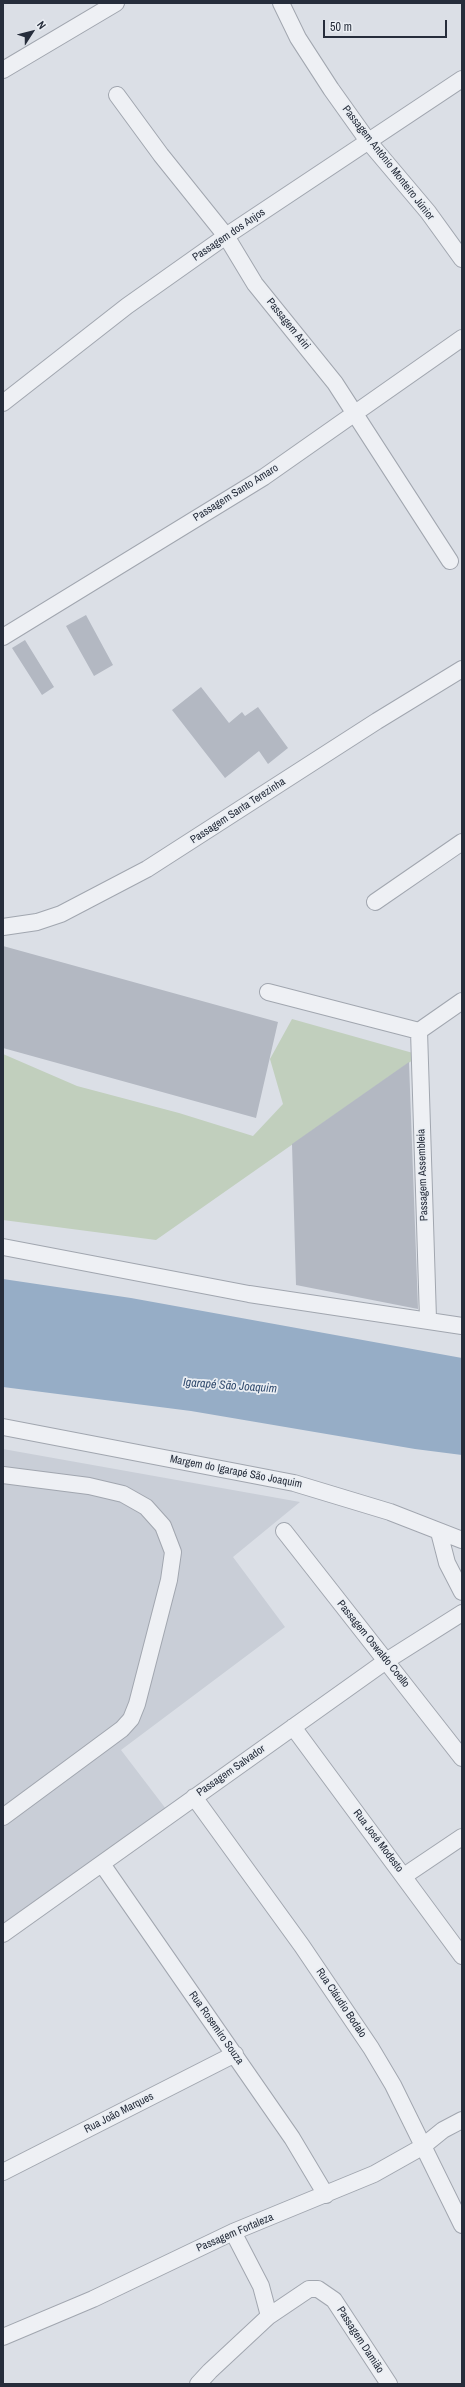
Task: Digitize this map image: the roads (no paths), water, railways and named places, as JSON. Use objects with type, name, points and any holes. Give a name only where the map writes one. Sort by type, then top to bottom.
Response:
[{"type":"street","points":[[3,70],[116,3]]},
{"type":"street","name":"Passagem Antônio Monteiro Júnior","points":[[281,3],[298,38],[368,141],[428,212],[462,259]]},
{"type":"street","name":"Passagem dos Anjos","points":[[3,403],[127,306],[226,236],[462,79]]},
{"type":"street","name":"Passagem Ariri","points":[[117,95],[161,155],[226,236],[255,284],[302,340],[355,413],[406,495],[450,561]]},
{"type":"street","name":"Passagem Santo Amaro","points":[[3,637],[264,477],[462,338]]},
{"type":"street","name":"Passagem Santa Terezinha","points":[[3,927],[37,922],[62,914],[140,873],[376,721],[462,669]]},
{"type":"street","points":[[375,902],[462,842]]},
{"type":"street","points":[[268,992],[419,1031],[462,1001]]},
{"type":"street","name":"Passagem Assembleia","points":[[419,1031],[428,1319]]},
{"type":"street","points":[[3,1247],[249,1294],[370,1313],[428,1319],[462,1326]]},
{"type":"street","name":"Margem do Igarapé São Joaquim","points":[[3,1428],[294,1483],[390,1512],[462,1540]]},
{"type":"street","points":[[3,1475],[89,1486],[123,1494],[146,1507],[163,1526],[173,1552],[169,1580],[137,1704],[131,1720],[122,1729],[3,1818]]},
{"type":"street","name":"Passagem Oswaldo Coello","points":[[284,1531],[462,1758]]},
{"type":"street","points":[[439,1532],[447,1563],[462,1592]]},
{"type":"street","name":"Passagem Salvador","points":[[3,1934],[293,1727],[386,1662],[462,1613]]},
{"type":"street","name":"Rua José Modesto","points":[[293,1727],[462,1956]]},
{"type":"street","name":"Rua Cláudio Bodalo","points":[[194,1797],[340,2000],[393,2085],[422,2147],[462,2225]]},
{"type":"street","points":[[404,1876],[462,1837]]},
{"type":"street","name":"Rua Rosemiro Souza","points":[[102,1864],[292,2138],[326,2195]]},
{"type":"street","name":"Rua João Marques","points":[[3,2172],[235,2054]]},
{"type":"street","name":"Passagem Fortaleza","points":[[3,2337],[93,2299],[233,2232],[374,2174],[422,2147],[443,2130],[462,2120]]},
{"type":"street","points":[[233,2232],[262,2286],[269,2316]]},
{"type":"street","name":"Passagem Damião","points":[[198,2384],[269,2316],[309,2289],[318,2289],[327,2293],[344,2312],[389,2384]]},
{"type":"water","name":"Igarapé São Joaquim","points":[[3,1279],[131,1298],[462,1358],[462,1455],[415,1449],[191,1411],[3,1387]]}]
